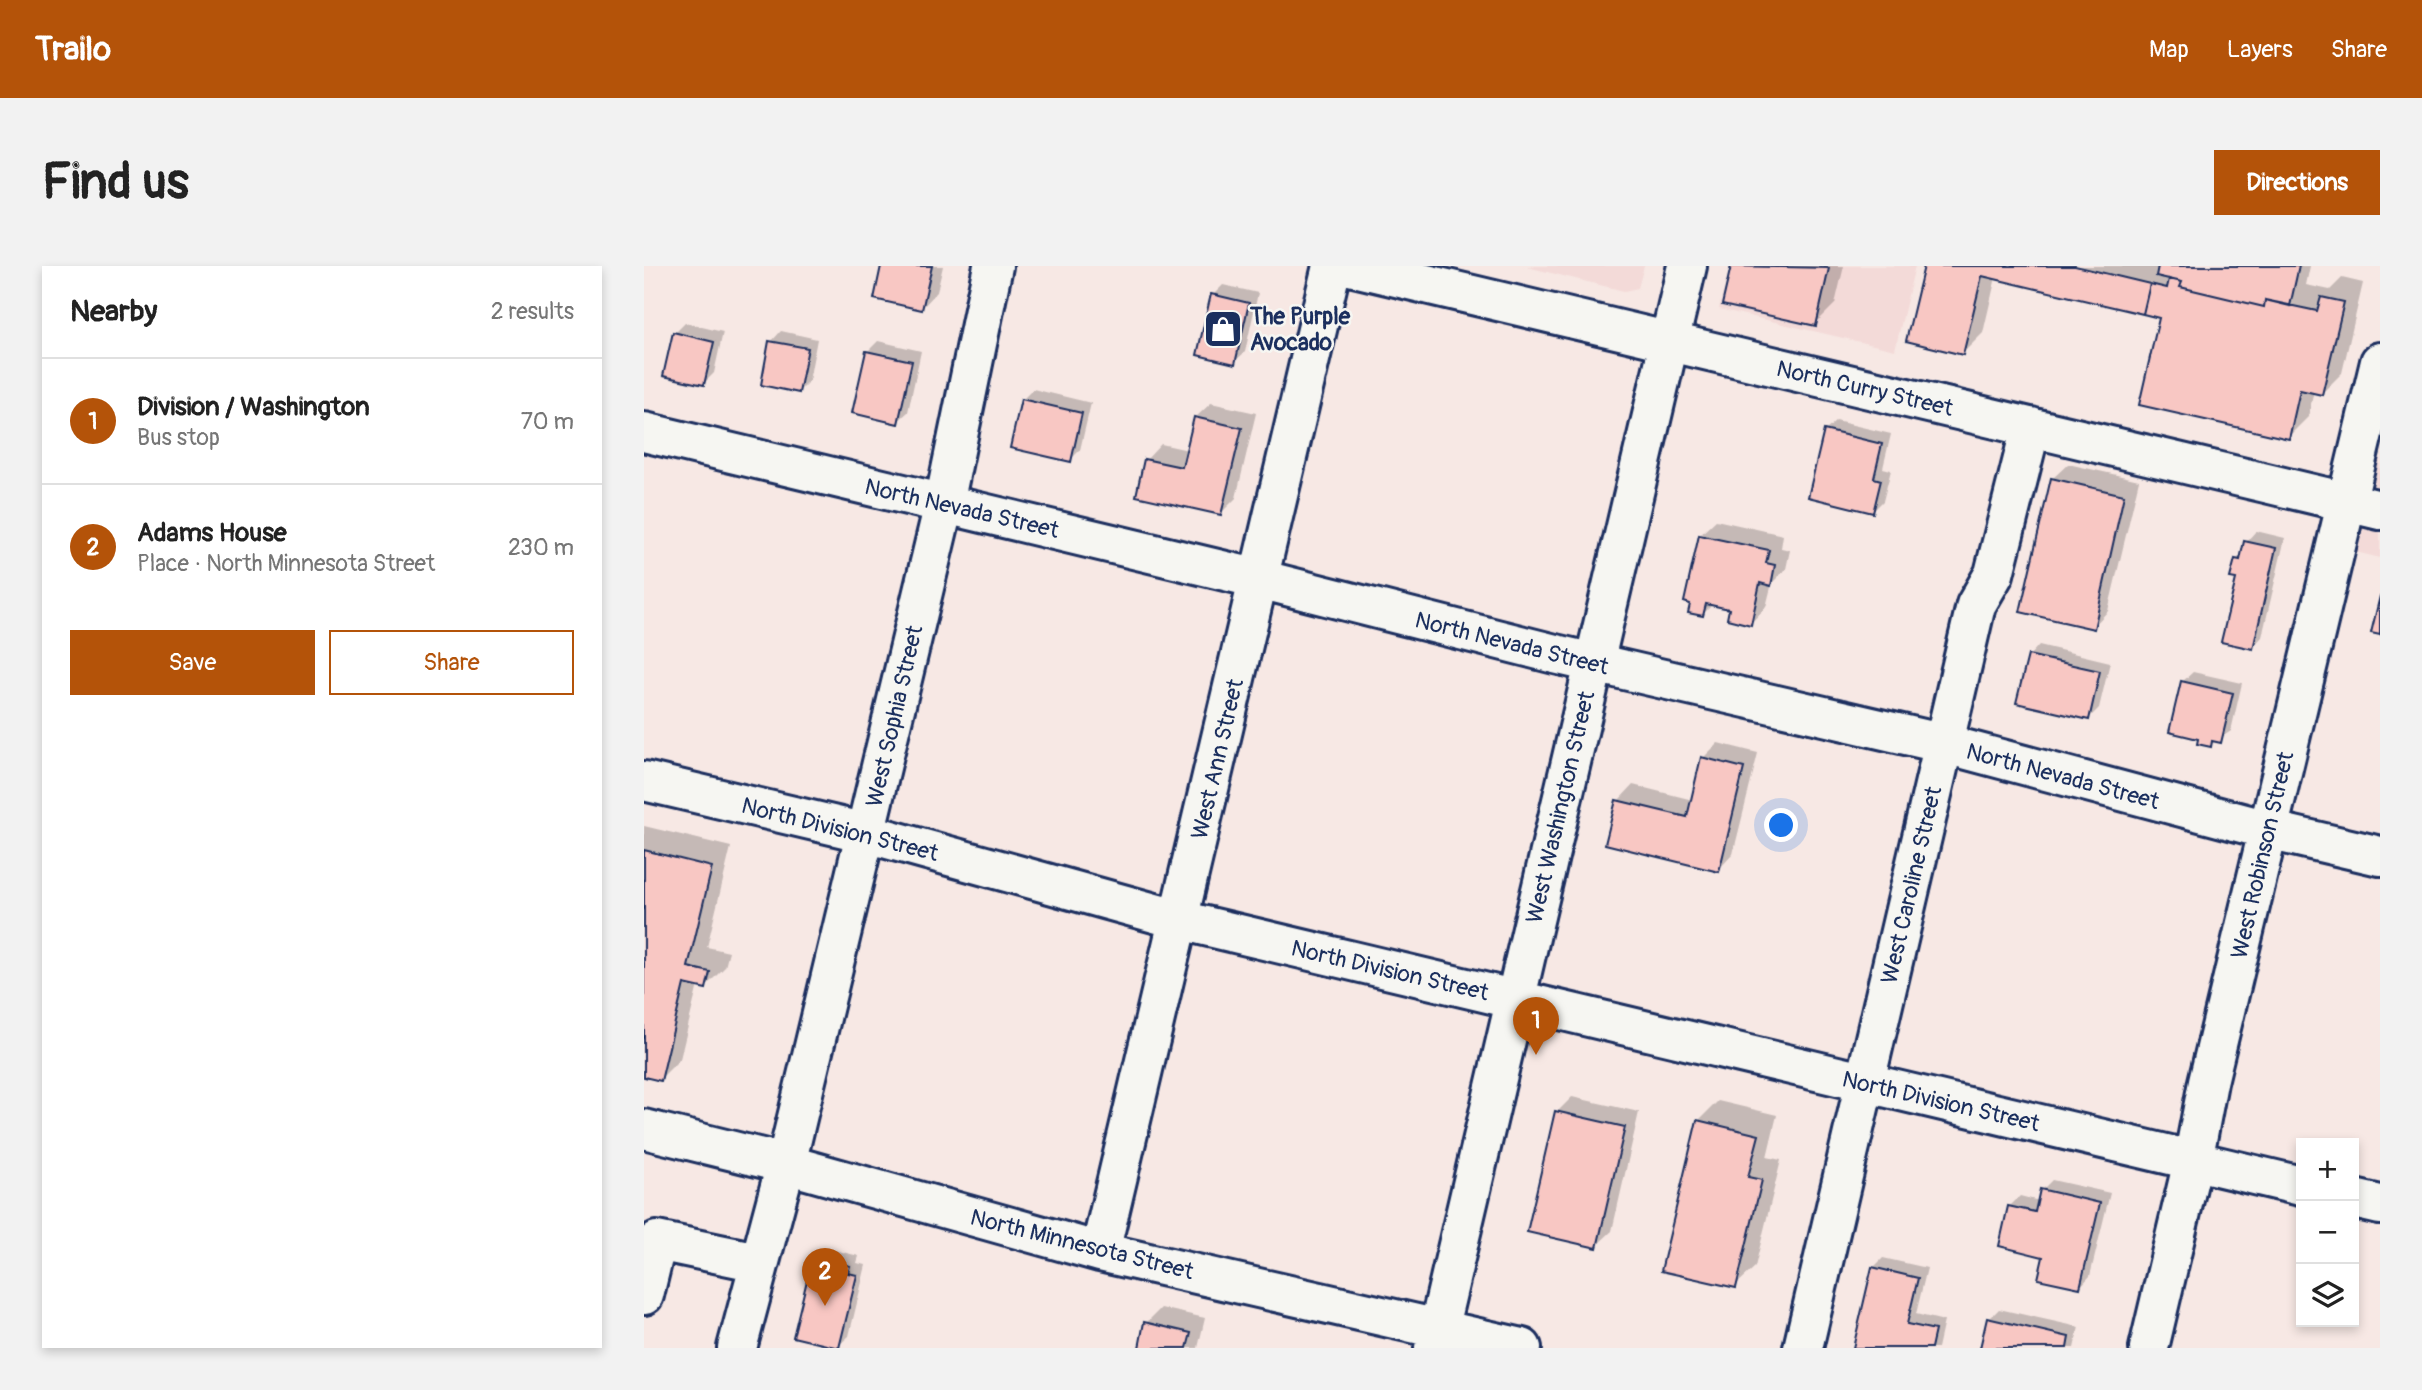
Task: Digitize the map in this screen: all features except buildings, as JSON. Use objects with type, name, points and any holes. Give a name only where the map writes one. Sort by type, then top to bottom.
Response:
[{"type":"street","name":"West Sophia Street","points":[[737,1348],[786,1164],[944,504],[993,266]]},
{"type":"street","name":"West Ann Street","points":[[1100,1252],[1332,266]]},
{"type":"street","name":"North Curry Street","points":[[1350,266],[2363,506]]},
{"type":"street","name":"West Washington Street","points":[[1436,1339],[1687,266]]},
{"type":"street","name":"West Robinson Street","points":[[2149,1348],[2268,830],[2363,506],[2380,362]]},
{"type":"street","name":"West Caroline Street","points":[[1803,1348],[1976,605],[1994,574],[2031,427]]},
{"type":"street","name":"North Nevada Street","points":[[644,432],[1259,579],[1593,663],[1945,744],[2268,830],[2380,856]]},
{"type":"street","name":"North Division Street","points":[[644,781],[866,833],[1180,919],[2296,1185]]},
{"type":"street","name":"North Minnesota Street","points":[[644,1129],[786,1164],[1100,1252],[1307,1297],[1436,1339],[1522,1348]]},
{"type":"street","points":[[2359,1200],[2380,1205]]},
{"type":"street","points":[[644,1294],[657,1241],[758,1262]]},
{"type":"shaded area","points":[[1523,266],[1644,266],[1638,288],[1624,291]]},
{"type":"shaded area","points":[[1730,266],[1915,266],[1895,350],[1719,309]]},
{"type":"shaded area","points":[[2380,399],[2380,558],[2344,549]]},
{"type":"place","name":"The Purple Avocado","points":[[1223,329]]},
{"type":"place","name":"Division / Washington","points":[[1536,1055]]},
{"type":"place","name":"Adams House","points":[[825,1306]]}]
